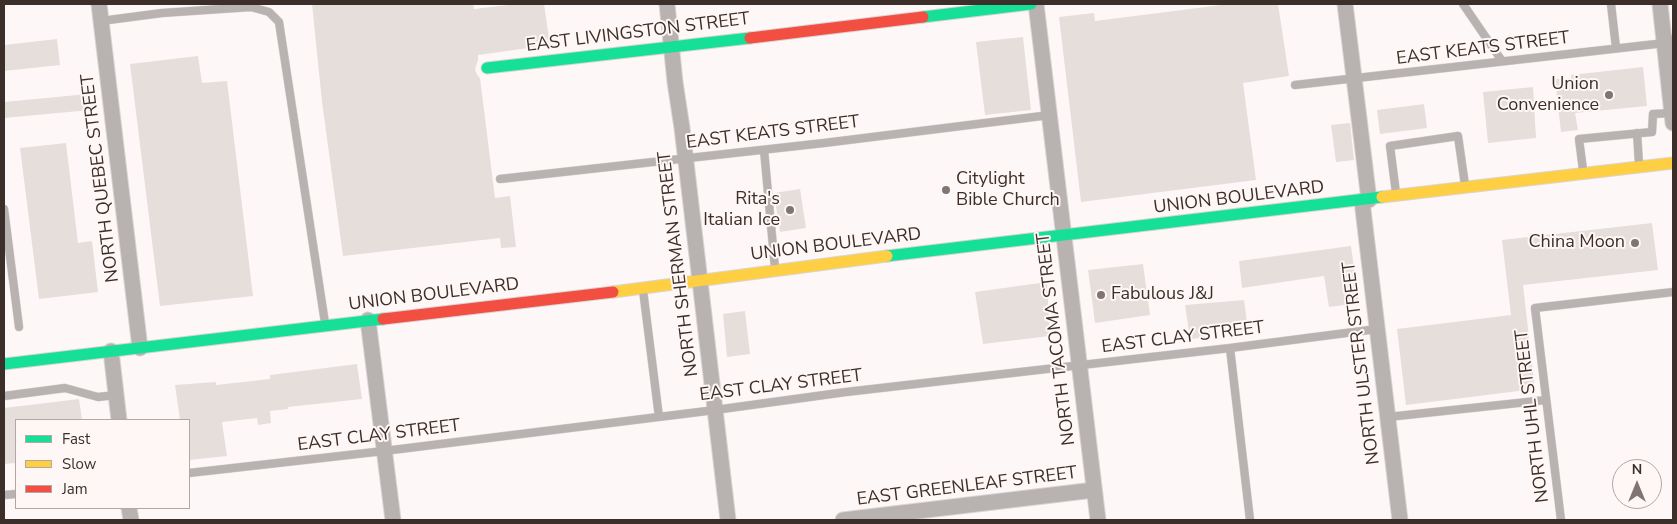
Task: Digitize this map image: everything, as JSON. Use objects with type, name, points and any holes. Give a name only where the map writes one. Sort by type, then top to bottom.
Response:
[{"type":"main road","name":"EAST LIVINGSTON STREET","points":[[487,68],[1031,4]]},
{"type":"main road","name":"UNION BOULEVARD","points":[[4,364],[1673,163]]},
{"type":"street","name":"NORTH QUEBEC STREET","points":[[99,4],[140,348]]},
{"type":"street","name":"NORTH SHERMAN STREET","points":[[667,4],[728,520]]},
{"type":"street","name":"NORTH TACOMA STREET","points":[[1036,4],[1098,520]]},
{"type":"street","name":"NORTH ULSTER STREET","points":[[1345,4],[1354,78],[1377,329],[1400,520]]},
{"type":"street","points":[[1660,4],[1669,41],[1672,118]]},
{"type":"street","points":[[368,320],[393,520]]},
{"type":"street","points":[[110,351],[119,419]]},
{"type":"street","name":"EAST GREENLEAF STREET","points":[[845,520],[1094,490]]},
{"type":"lane","points":[[1345,4],[1350,4]]},
{"type":"lane","points":[[1463,4],[1502,62]]},
{"type":"lane","points":[[1610,4],[1616,48]]},
{"type":"lane","points":[[101,21],[162,13],[250,7],[269,12],[279,22],[325,325]]},
{"type":"lane","name":"EAST KEATS STREET","points":[[1295,85],[1669,41]]},
{"type":"lane","points":[[1584,174],[1579,139],[1652,132],[1653,114],[1672,118]]},
{"type":"lane","name":"EAST KEATS STREET","points":[[500,179],[764,150],[1050,115]]},
{"type":"lane","points":[[1636,134],[1639,167]]},
{"type":"lane","points":[[1397,197],[1390,146],[1458,136],[1466,189]]},
{"type":"lane","points":[[764,150],[776,270]]},
{"type":"lane","points":[[4,209],[5,234],[18,327]]},
{"type":"lane","points":[[642,288],[659,417]]},
{"type":"lane","name":"NORTH UHL STREET","points":[[1561,520],[1535,308],[1673,292]]},
{"type":"lane","name":"EAST CLAY STREET","points":[[190,472],[384,451],[846,392],[1079,366],[1377,329]]},
{"type":"lane","points":[[1230,348],[1250,520]]},
{"type":"lane","points":[[4,396],[65,388],[98,397],[116,395]]},
{"type":"lane","points":[[1388,417],[1546,400]]},
{"type":"building","points":[[312,4],[473,4],[474,9],[517,4],[544,4],[550,45],[478,55],[475,69],[480,78],[495,198],[510,196],[516,247],[501,248],[500,238],[343,256],[322,102]]},
{"type":"building","points":[[1229,4],[1278,4],[1289,76],[1243,83],[1256,180],[1081,202],[1059,17],[1094,13],[1095,21]]},
{"type":"building","points":[[1023,37],[1031,110],[985,115],[976,42]]},
{"type":"building","points":[[57,39],[60,65],[4,71],[4,45]]},
{"type":"building","points":[[198,56],[202,83],[227,81],[253,296],[160,306],[130,64]]},
{"type":"building","name":"Union Convenience","points":[[1643,67],[1647,106],[1575,113],[1578,130],[1561,132],[1555,79],[1571,78],[1571,75]]},
{"type":"building","points":[[1533,87],[1536,138],[1488,143],[1483,92]]},
{"type":"building","points":[[88,94],[90,110],[4,118],[4,102]]},
{"type":"building","points":[[1424,104],[1427,128],[1380,134],[1377,110]]},
{"type":"building","points":[[1350,123],[1354,160],[1336,162],[1331,125]]},
{"type":"building","points":[[66,143],[78,243],[92,241],[98,292],[39,299],[20,148]]},
{"type":"building","name":"Rita's Italian Ice","points":[[800,189],[806,228],[780,232],[774,193]]},
{"type":"building","points":[[1652,223],[1658,270],[1523,285],[1535,389],[1406,405],[1397,329],[1511,315],[1502,240]]},
{"type":"building","points":[[1351,246],[1359,303],[1329,307],[1324,276],[1242,288],[1239,261]]},
{"type":"building","points":[[1143,264],[1150,315],[1095,323],[1088,270]]},
{"type":"building","points":[[1047,282],[1050,336],[983,344],[975,292]]},
{"type":"building","points":[[1244,300],[1247,322],[1209,326],[1211,337],[1190,339],[1185,305]]},
{"type":"building","points":[[745,311],[750,354],[727,357],[723,314]]},
{"type":"building","points":[[357,364],[362,399],[288,407],[288,409],[270,411],[271,423],[258,425],[257,418],[222,422],[227,456],[190,460],[190,419],[180,419],[175,385],[216,382],[216,385],[270,379],[270,375]]},
{"type":"building","points":[[79,399],[82,419],[15,419],[15,463],[4,464],[4,408]]},
{"type":"traffic: fast","points":[[923,17],[1031,4]]},
{"type":"traffic: fast","points":[[487,68],[750,38]]},
{"type":"traffic: fast","points":[[887,256],[1382,197]]},
{"type":"traffic: fast","points":[[4,364],[383,319]]},
{"type":"traffic: slow","points":[[1382,197],[1673,163]]},
{"type":"traffic: slow","points":[[613,292],[887,256]]},
{"type":"traffic: jam","points":[[750,38],[923,17]]},
{"type":"traffic: jam","points":[[383,319],[613,292]]},
{"type":"place","name":"Union Convenience","points":[[1609,95]]},
{"type":"place","name":"Citylight Bible Church","points":[[946,190]]},
{"type":"place","name":"Rita's Italian Ice","points":[[790,210]]},
{"type":"place","name":"China Moon","points":[[1635,243]]},
{"type":"place","name":"Fabulous J&J","points":[[1101,295]]}]
